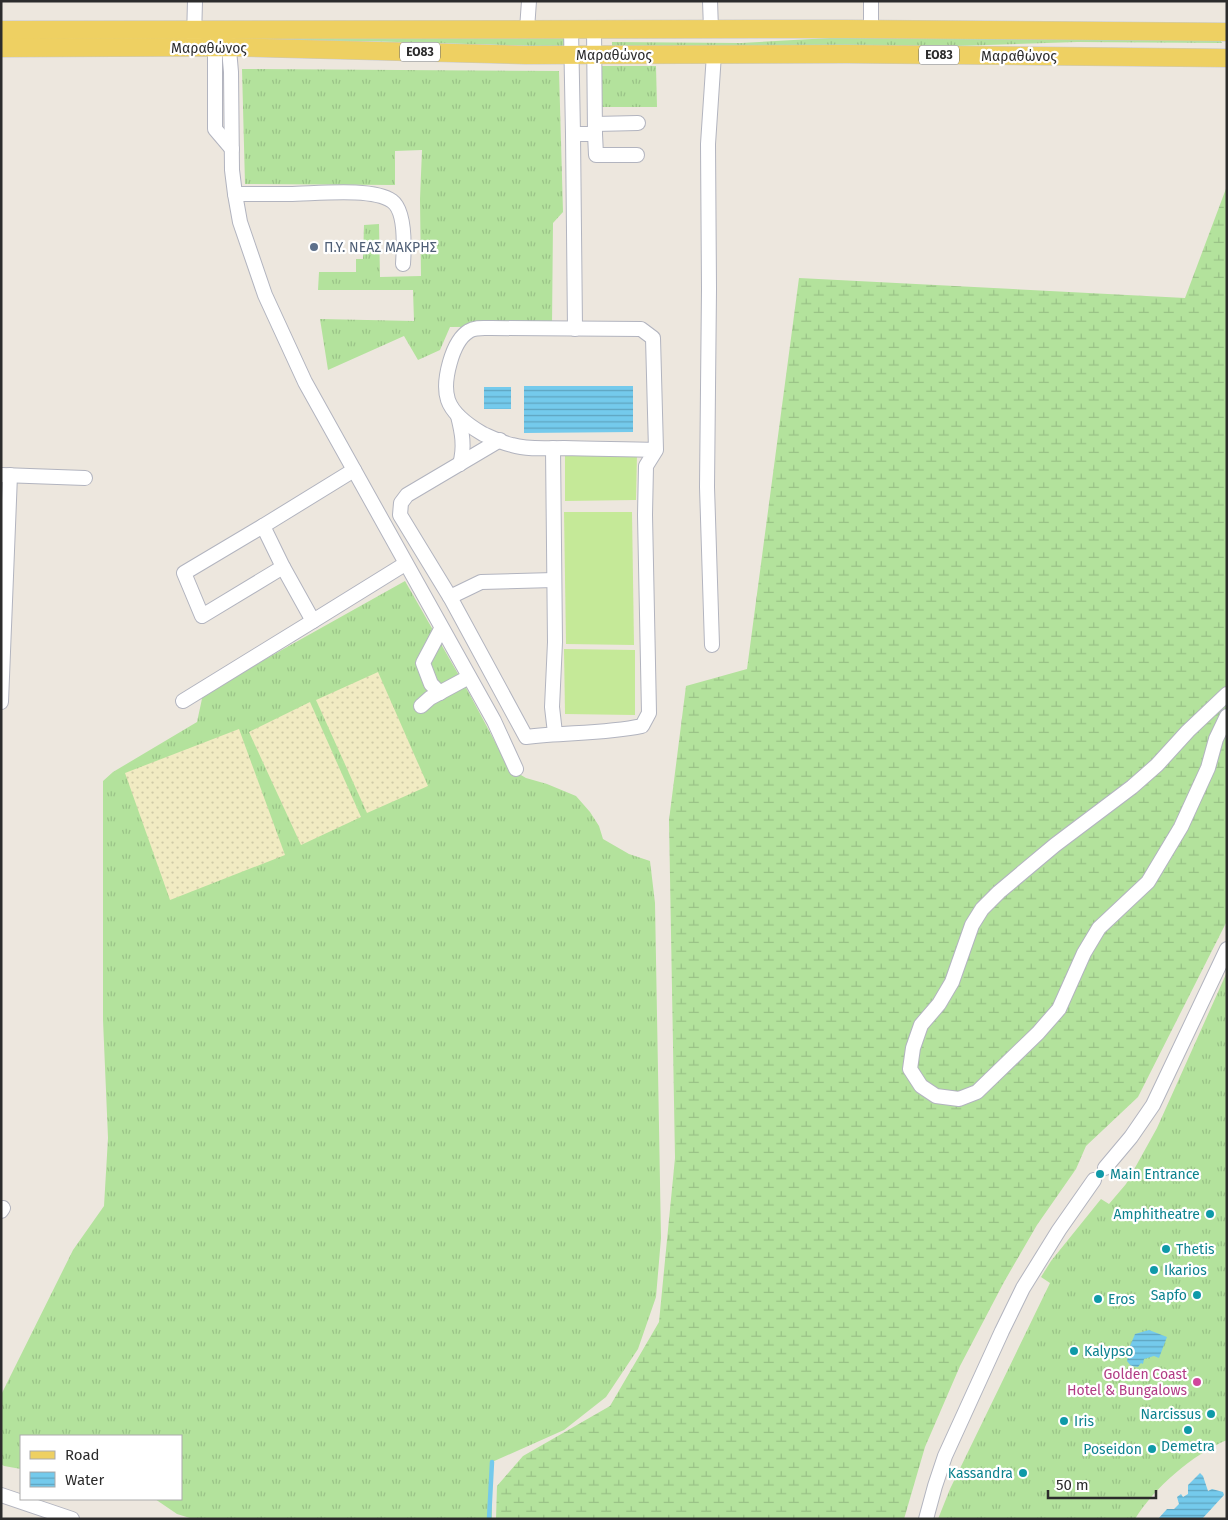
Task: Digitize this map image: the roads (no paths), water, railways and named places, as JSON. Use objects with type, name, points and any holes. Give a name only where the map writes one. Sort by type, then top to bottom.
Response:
[{"type":"main road","name":"Μαραθώνος","points":[[1,48],[194,48],[222,39],[527,29],[1227,32]]},
{"type":"main road","name":"Μαραθώνος","points":[[1,30],[194,30],[222,39],[572,62],[714,54],[1227,58]]},
{"type":"street","points":[[194,48],[195,1]]},
{"type":"street","points":[[527,29],[529,1]]},
{"type":"street","points":[[710,1],[711,29]]},
{"type":"street","points":[[871,1],[871,29]]},
{"type":"street","points":[[571,29],[575,329]]},
{"type":"street","points":[[594,29],[593,61],[596,155],[637,155]]},
{"type":"street","points":[[222,39],[215,72],[214,130],[232,149]]},
{"type":"street","points":[[222,39],[231,72],[232,149],[235,194],[240,222],[272,311],[305,382],[494,722],[516,769]]},
{"type":"street","points":[[712,645],[707,487],[708,144],[714,54]]},
{"type":"street","points":[[215,72],[231,72]]},
{"type":"street","points":[[573,134],[595,129],[638,124]]},
{"type":"street","points":[[235,194],[347,193],[377,195],[393,202],[400,214],[404,240],[403,264]]},
{"type":"street","points":[[460,464],[463,452],[462,433],[458,416],[448,401],[446,386],[448,371],[456,346],[462,336],[478,328],[641,329],[653,338],[656,450],[646,466],[644,515],[649,714],[642,726],[618,731],[555,733],[526,737],[450,597],[400,515],[400,503],[407,495],[460,464],[500,440]]},
{"type":"street","points":[[458,416],[483,433],[512,445],[554,448],[656,450]]},
{"type":"street","points":[[554,448],[555,642],[552,707],[555,733]]},
{"type":"street","points":[[283,567],[202,616],[184,573],[354,470]]},
{"type":"street","points":[[1,702],[6,475],[85,478]]},
{"type":"street","points":[[263,526],[313,621]]},
{"type":"street","points":[[183,701],[405,564]]},
{"type":"street","points":[[450,597],[481,582],[554,580]]},
{"type":"street","points":[[440,693],[431,684],[423,663],[441,628]]},
{"type":"street","points":[[421,706],[469,677]]},
{"type":"street","points":[[1227,694],[1157,765],[1132,787],[1047,851],[982,909],[972,925],[952,982],[939,1004],[921,1025],[910,1069],[921,1086],[936,1096],[959,1099],[977,1092],[1038,1033],[1058,1009],[1084,953],[1099,928],[1148,882],[1181,827],[1208,768],[1216,738],[1227,716]]},
{"type":"street","points":[[1105,1168],[1131,1137],[1153,1105],[1227,949]]},
{"type":"street","points":[[926,1519],[945,1456],[1002,1331],[1024,1288],[1059,1230],[1094,1180]]},
{"type":"street","points":[[1,1495],[72,1519]]},
{"type":"water","points":[[524,386],[633,386],[633,432],[524,433]]},
{"type":"water","points":[[484,387],[511,387],[511,409],[484,409]]},
{"type":"water","points":[[1149,1330],[1167,1337],[1159,1358],[1154,1356],[1144,1359],[1143,1364],[1141,1363],[1138,1367],[1131,1366],[1126,1356],[1135,1334]]},
{"type":"water","points":[[1200,1473],[1203,1476],[1208,1491],[1212,1489],[1223,1492],[1224,1495],[1202,1519],[1158,1519],[1167,1509],[1174,1509],[1179,1504],[1177,1497],[1181,1494],[1183,1497],[1188,1494],[1188,1485]]},
{"type":"waterway","points":[[489,1519],[492,1462]]},
{"type":"place","name":"Π.Υ. ΝΕΑΣ ΜΑΚΡΗΣ","points":[[314,247]]},
{"type":"place","name":"Main Entrance","points":[[1100,1174]]},
{"type":"place","name":"Amphitheatre","points":[[1210,1214]]},
{"type":"place","name":"Thetis","points":[[1166,1249]]},
{"type":"place","name":"Ikarios","points":[[1154,1270]]},
{"type":"place","name":"Sapfo","points":[[1197,1295]]},
{"type":"place","name":"Eros","points":[[1098,1299]]},
{"type":"place","name":"Kalypso","points":[[1074,1351]]},
{"type":"place","name":"Golden Coast Hotel & Bungalows","points":[[1197,1382]]},
{"type":"place","name":"Narcissus","points":[[1211,1414]]},
{"type":"place","name":"Iris","points":[[1064,1421]]},
{"type":"place","name":"Demetra","points":[[1188,1430]]},
{"type":"place","name":"Poseidon","points":[[1152,1449]]},
{"type":"place","name":"Kassandra","points":[[1023,1473]]}]
